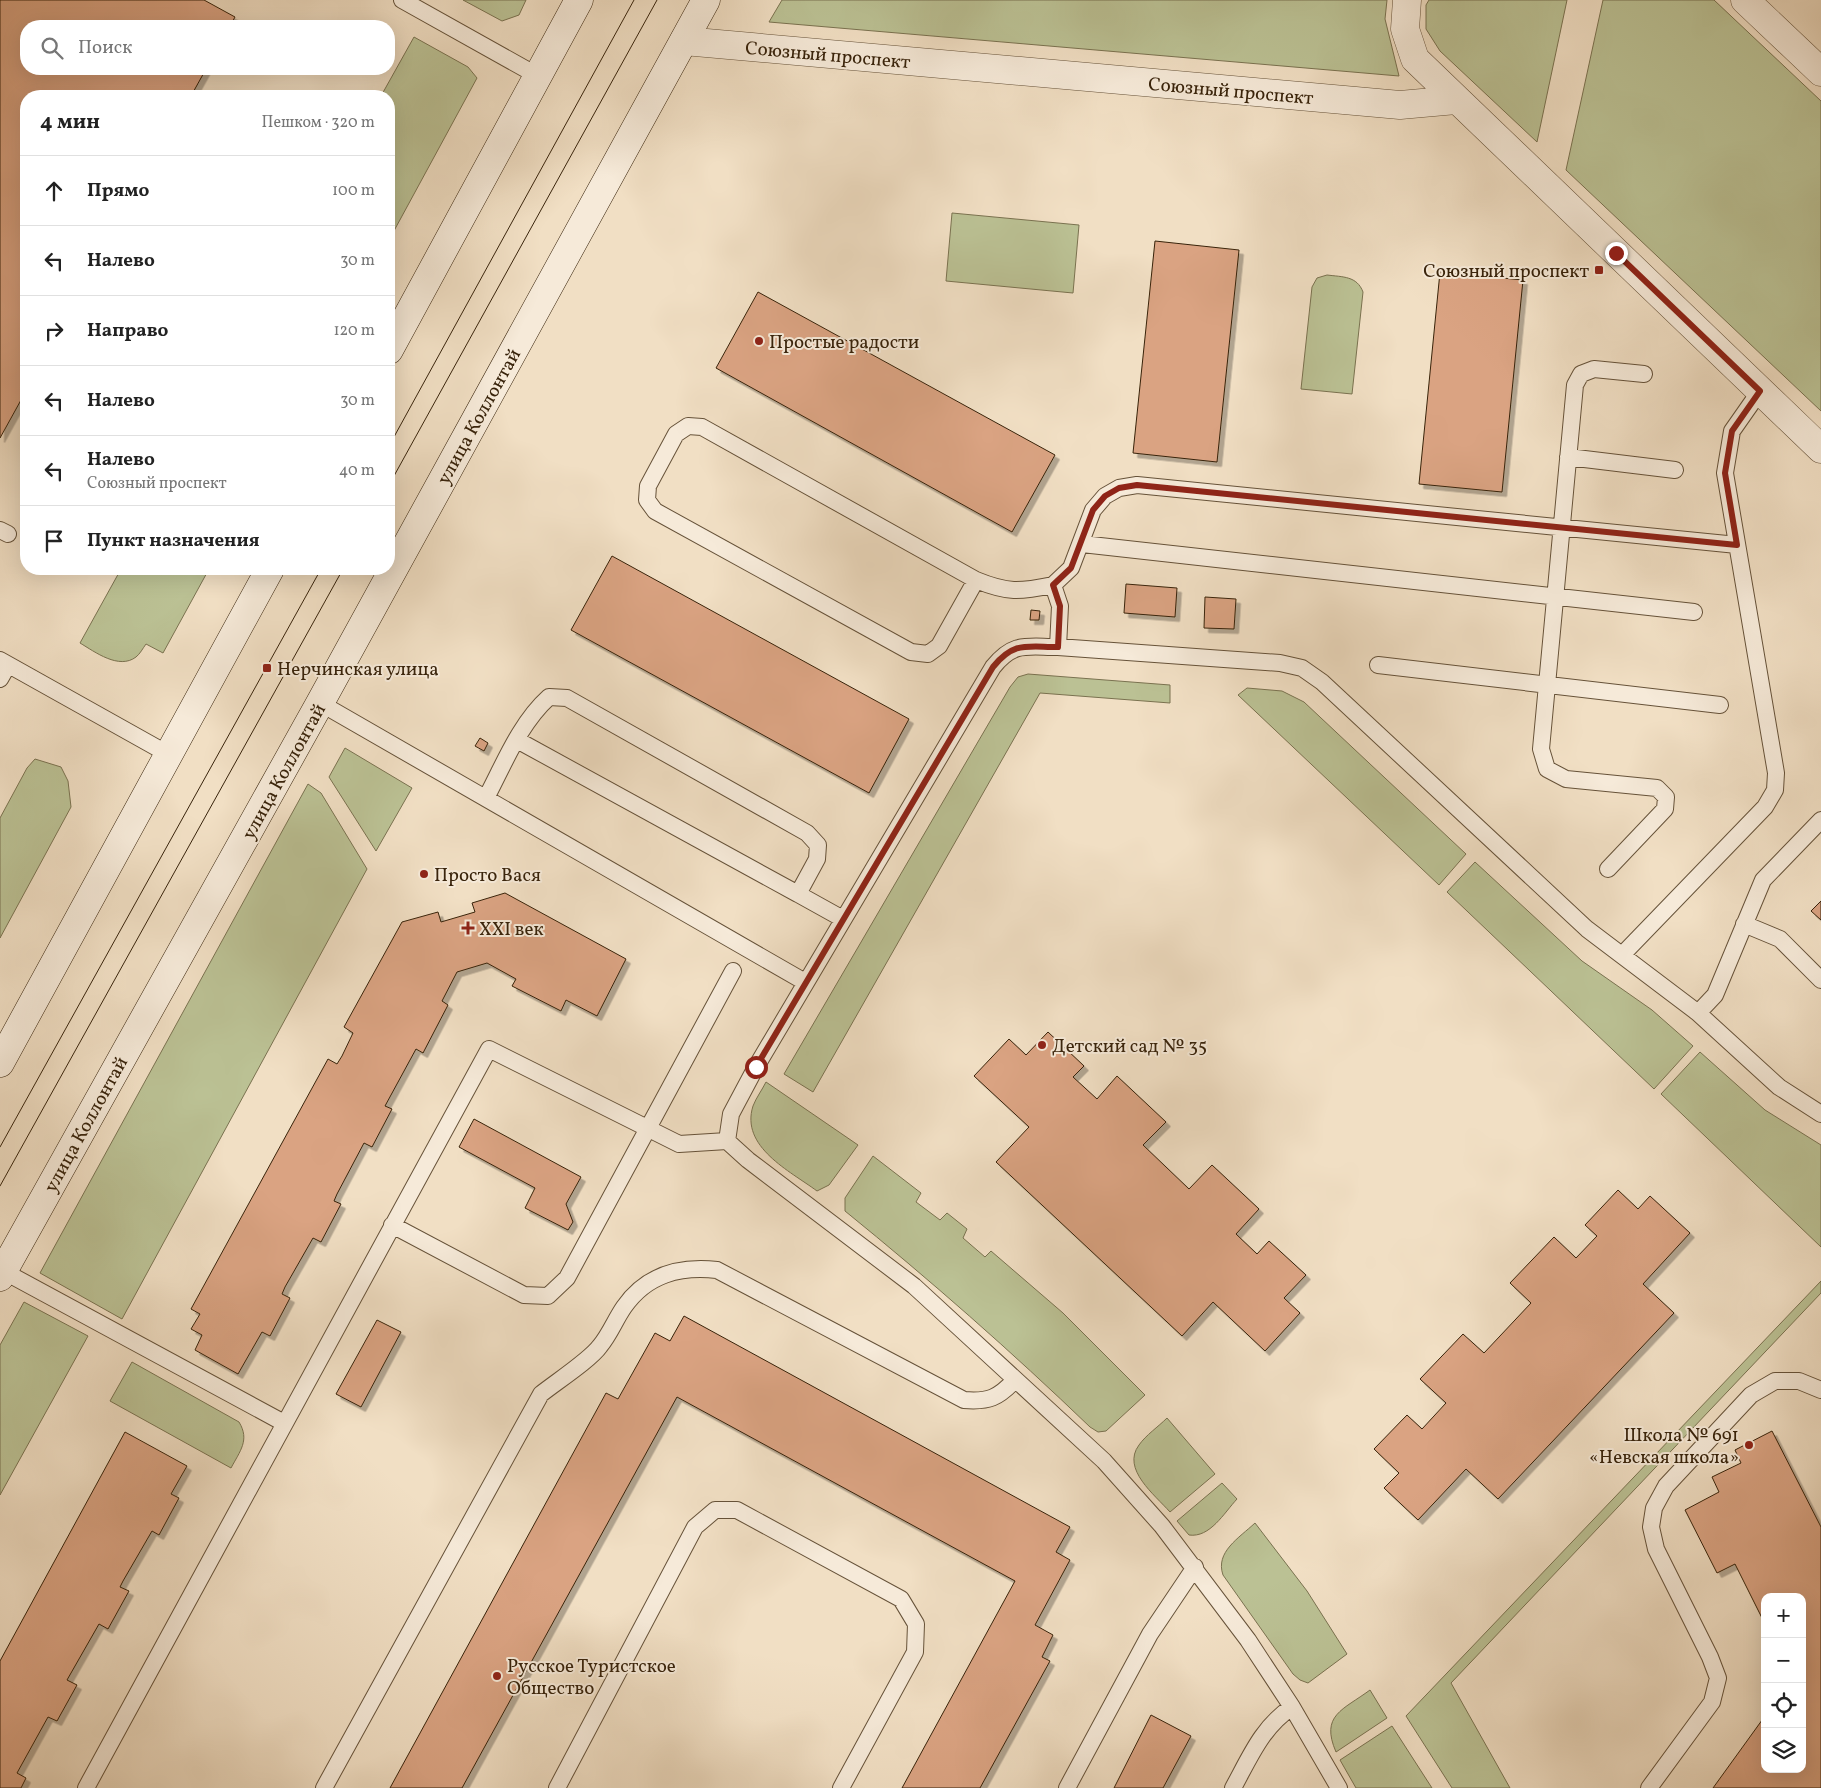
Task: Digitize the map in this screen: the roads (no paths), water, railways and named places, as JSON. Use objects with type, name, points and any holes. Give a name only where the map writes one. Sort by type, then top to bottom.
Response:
[{"type":"main road","points":[[395,339],[579,0]]},
{"type":"main road","name":"улица Коллонтай","points":[[395,566],[706,0]]},
{"type":"main road","points":[[1407,0],[1405,29],[1415,59],[1821,448]]},
{"type":"main road","points":[[1745,0],[1821,72]]},
{"type":"main road","name":"Союзный проспект","points":[[684,40],[1400,105],[1456,100]]},
{"type":"main road","points":[[0,1063],[267,575]]},
{"type":"main road","name":"улица Коллонтай","points":[[2,1274],[390,575]]},
{"type":"lane","points":[[402,0],[538,76]]},
{"type":"lane","points":[[1608,869],[1665,810],[1666,797],[1657,788],[1566,779],[1548,769],[1541,749],[1575,385],[1581,374],[1594,369],[1644,374]]},
{"type":"lane","points":[[1622,955],[1765,807],[1775,790],[1776,773],[1725,473],[1732,431],[1760,391]]},
{"type":"lane","points":[[976,580],[939,646],[928,654],[911,652],[655,511],[646,500],[648,486],[676,434],[688,426],[702,427],[976,580],[998,589],[1021,592],[1053,585],[1071,568],[1082,544],[1093,510],[1105,496],[1119,488],[1137,485],[1737,545]]},
{"type":"lane","points":[[1568,457],[1675,470]]},
{"type":"lane","points":[[1082,544],[1694,612]]},
{"type":"lane","points":[[1053,585],[1060,606],[1058,647]]},
{"type":"lane","points":[[727,1141],[731,1114],[805,982],[993,667],[1005,652],[1023,647],[1058,647],[1280,663],[1302,668],[1329,689],[1586,929],[1698,1014],[1778,1087],[1821,1114]]},
{"type":"lane","points":[[1378,665],[1547,687],[1720,705]]},
{"type":"lane","points":[[3,668],[168,754]]},
{"type":"lane","points":[[486,798],[533,711],[549,696],[567,698],[807,833],[818,845],[817,860],[798,894]]},
{"type":"lane","points":[[320,703],[805,982]]},
{"type":"lane","points":[[517,740],[843,919]]},
{"type":"lane","points":[[1698,1014],[1715,995],[1763,880],[1821,820]]},
{"type":"lane","points":[[1744,924],[1780,939],[1821,980]]},
{"type":"lane","points":[[392,1225],[524,1295],[548,1296],[567,1278],[733,971]]},
{"type":"lane","points":[[86,1788],[488,1049],[647,1130],[679,1144],[727,1141],[748,1160],[914,1286],[1104,1461],[1162,1526],[1195,1567],[1248,1640],[1292,1707],[1338,1788]]},
{"type":"lane","points":[[324,1788],[541,1394],[600,1348],[625,1306],[644,1286],[677,1270],[694,1267],[717,1270],[964,1400],[984,1401],[1003,1393],[1015,1380]]},
{"type":"lane","points":[[2,1274],[284,1423]]},
{"type":"lane","points":[[1649,1788],[1712,1702],[1718,1678],[1710,1657],[1656,1550],[1651,1527],[1654,1508],[1666,1486],[1751,1395],[1775,1381],[1799,1381],[1821,1390]]},
{"type":"lane","points":[[557,1788],[695,1527],[715,1510],[737,1510],[901,1599],[916,1624],[914,1652],[841,1788]]},
{"type":"lane","points":[[1067,1788],[1150,1634],[1195,1567]]},
{"type":"lane","points":[[1233,1788],[1262,1735],[1276,1718],[1292,1707]]},
{"type":"tram line","points":[[395,435],[634,0]]},
{"type":"tram line","points":[[395,474],[657,0]]},
{"type":"tram line","points":[[0,1147],[318,575]]},
{"type":"tram line","points":[[0,1186],[340,575]]},
{"type":"place","name":"Союзный проспект","points":[[1599,270]]},
{"type":"place","name":"Простые радости","points":[[759,341]]},
{"type":"place","name":"Нерчинская улица","points":[[267,668]]},
{"type":"place","name":"Просто Вася","points":[[424,874]]},
{"type":"place","name":"XXI век","points":[[468,928]]},
{"type":"place","name":"Детский сад № 35","points":[[1042,1045]]},
{"type":"place","name":"Школа № 691 «Невская школа»","points":[[1749,1445]]},
{"type":"place","name":"Русское Туристское Общество","points":[[497,1676]]}]
